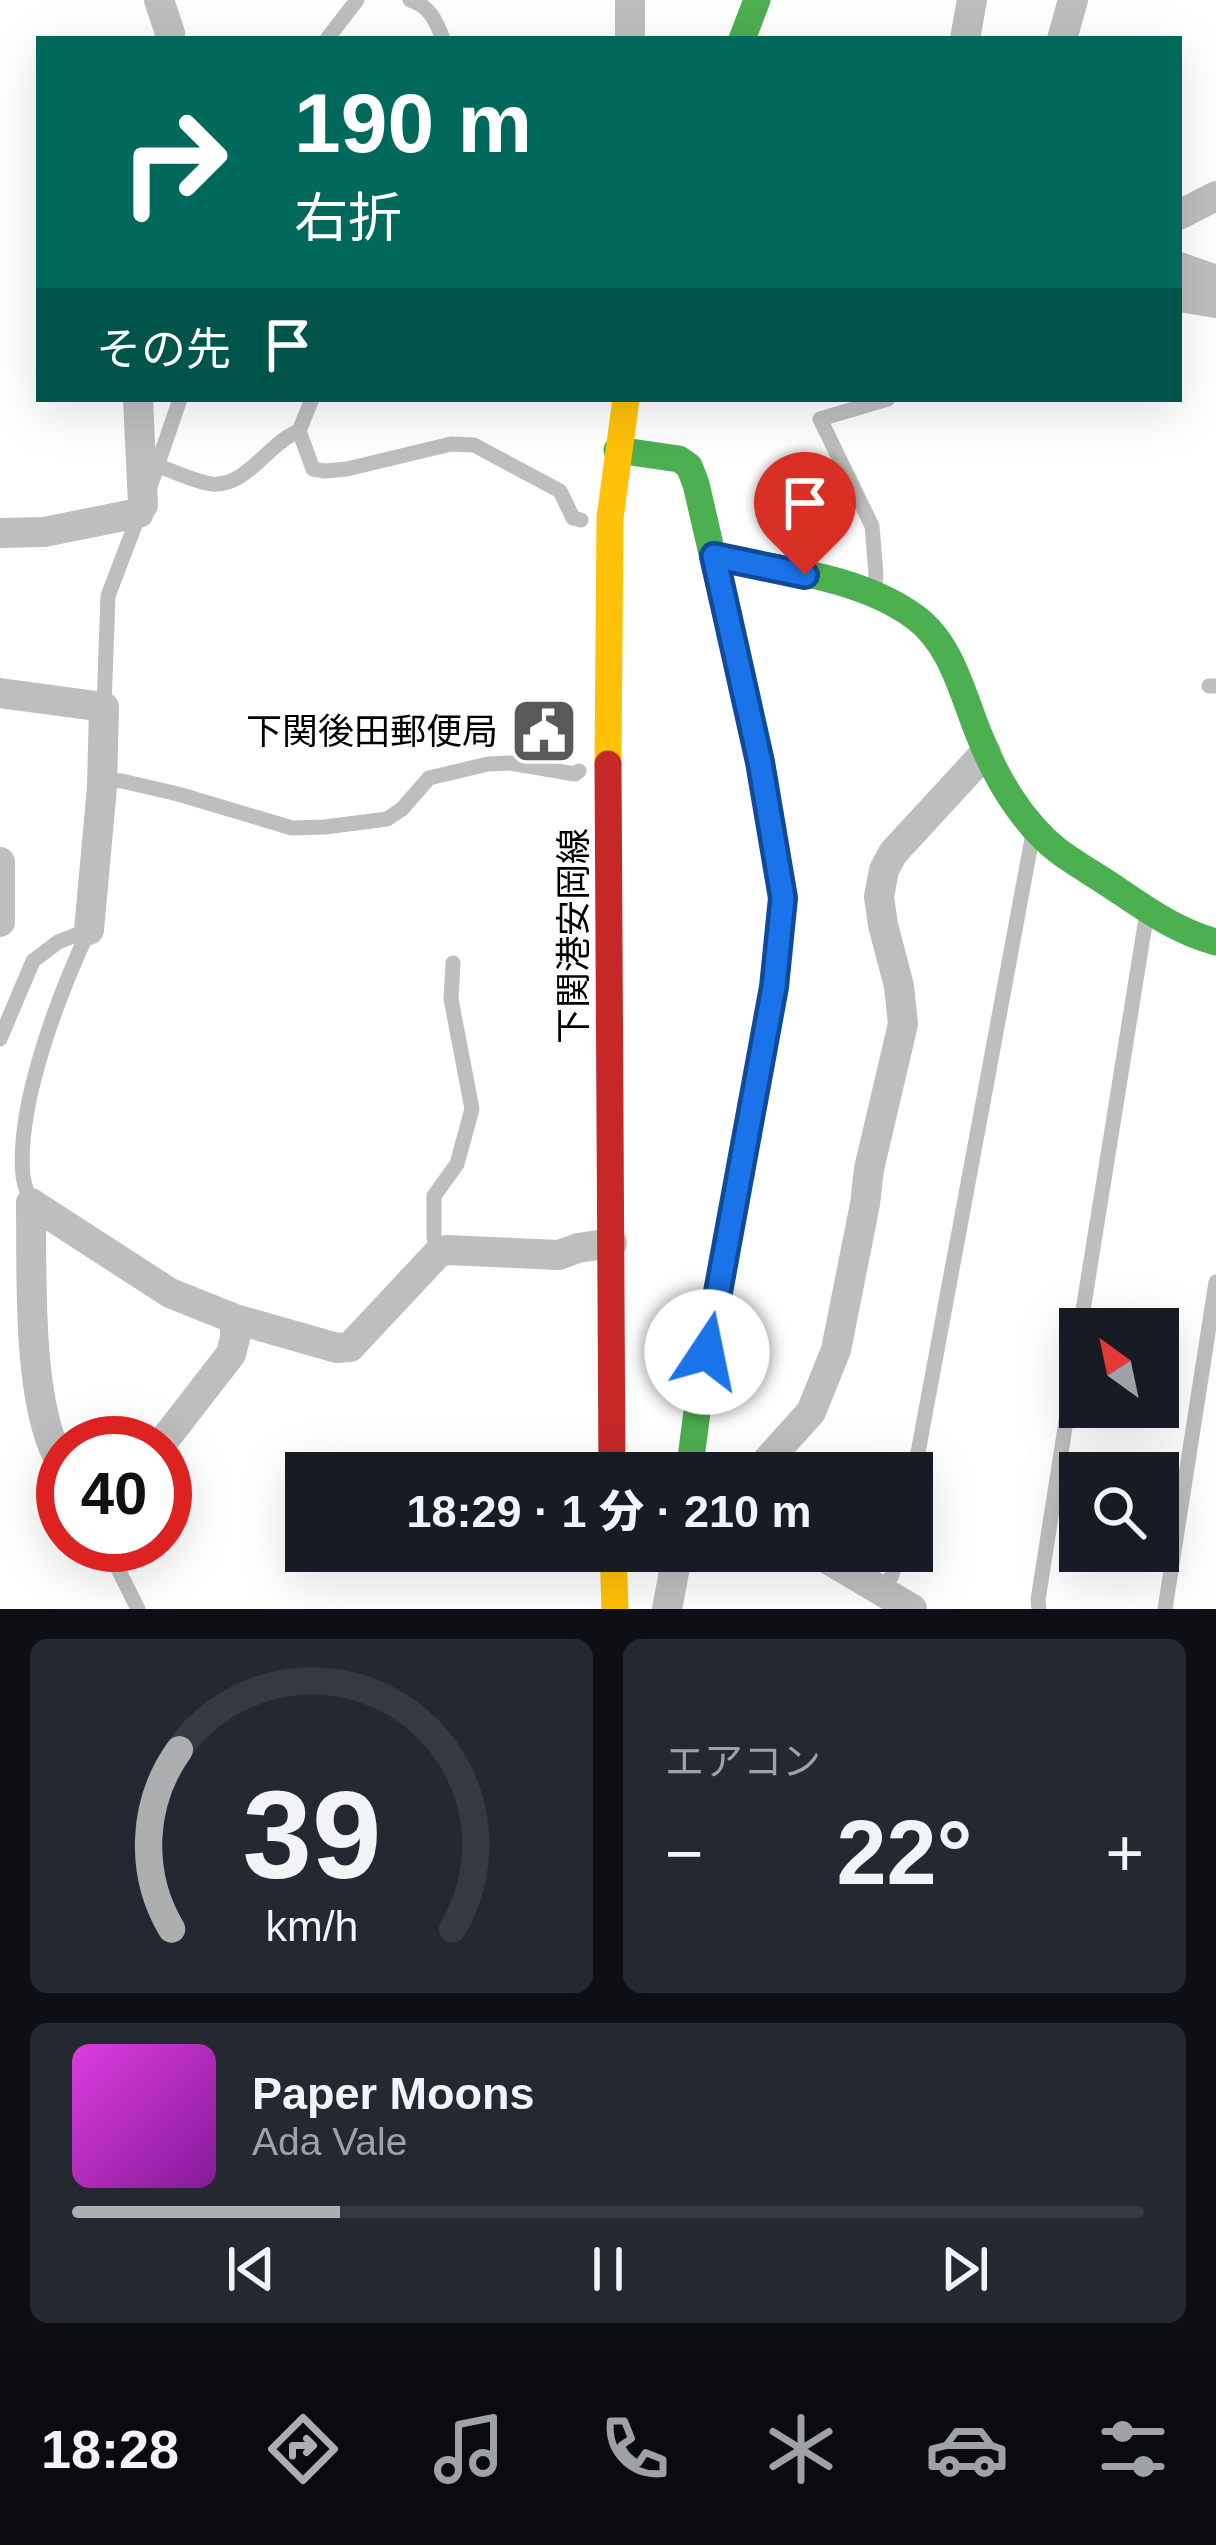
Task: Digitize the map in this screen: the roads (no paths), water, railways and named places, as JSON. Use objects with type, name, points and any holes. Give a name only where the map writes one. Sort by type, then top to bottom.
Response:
[{"type":"street","points":[[159,0],[170,36]]},
{"type":"street","points":[[630,0],[630,36]]},
{"type":"street","points":[[743,36],[757,0]]},
{"type":"street","points":[[966,36],[972,0]]},
{"type":"street","points":[[1063,36],[1073,0]]},
{"type":"street","points":[[1182,213],[1216,196]]},
{"type":"street","points":[[1182,268],[1216,280]]},
{"type":"street","points":[[1182,297],[1216,303]]},
{"type":"street","points":[[0,533],[44,532],[141,509],[138,402]]},
{"type":"street","name":"下関港安岡線","points":[[612,1452],[607,658],[610,518],[625,402]]},
{"type":"street","points":[[617,450],[666,456],[689,466],[760,762],[783,898],[774,987],[692,1452]]},
{"type":"street","points":[[714,556],[852,584],[915,617],[934,637],[986,752],[1011,795],[1046,841],[1186,933],[1216,942]]},
{"type":"street","points":[[0,693],[104,707],[89,930]]},
{"type":"street","points":[[775,1452],[811,1412],[836,1350],[869,1169],[903,1024],[881,910],[880,881],[893,853],[986,752]]},
{"type":"street","points":[[0,862],[0,922]]},
{"type":"street","points":[[31,1203],[170,1293],[235,1319],[337,1348],[350,1347],[438,1253],[560,1255],[612,1243]]},
{"type":"street","points":[[31,1203],[36,1359],[45,1416]]},
{"type":"street","points":[[183,1416],[231,1354],[235,1319]]},
{"type":"street","points":[[614,1572],[615,1609]]},
{"type":"street","points":[[667,1609],[674,1572]]},
{"type":"street","points":[[849,1572],[912,1609]]},
{"type":"lane","points":[[329,36],[357,0]]},
{"type":"lane","points":[[410,0],[432,15],[442,36]]},
{"type":"lane","points":[[104,707],[108,596],[179,402]]},
{"type":"lane","points":[[158,466],[206,483],[227,483],[299,431],[311,402]]},
{"type":"lane","points":[[873,594],[872,526],[820,419],[878,402]]},
{"type":"lane","points":[[299,431],[318,471],[347,469],[451,444],[474,445],[560,490],[573,518],[581,520]]},
{"type":"lane","points":[[101,780],[178,794],[292,828],[387,819],[429,778],[488,764],[580,771]]},
{"type":"lane","points":[[918,1452],[1034,827]]},
{"type":"lane","points":[[1084,1308],[1148,909]]},
{"type":"lane","points":[[0,1039],[33,961],[58,942],[89,930]]},
{"type":"lane","points":[[31,1203],[23,1178],[29,1101],[68,978],[89,930]]},
{"type":"lane","points":[[438,1253],[434,1196],[457,1164],[472,1109],[451,999],[453,963]]},
{"type":"lane","points":[[1166,1609],[1216,1282]]},
{"type":"lane","points":[[1039,1609],[1065,1428]]},
{"type":"lane","points":[[120,1572],[139,1609]]},
{"type":"lane","points":[[883,1592],[893,1572]]},
{"type":"place","name":"下関後田郵便局","points":[[544,731]]}]
